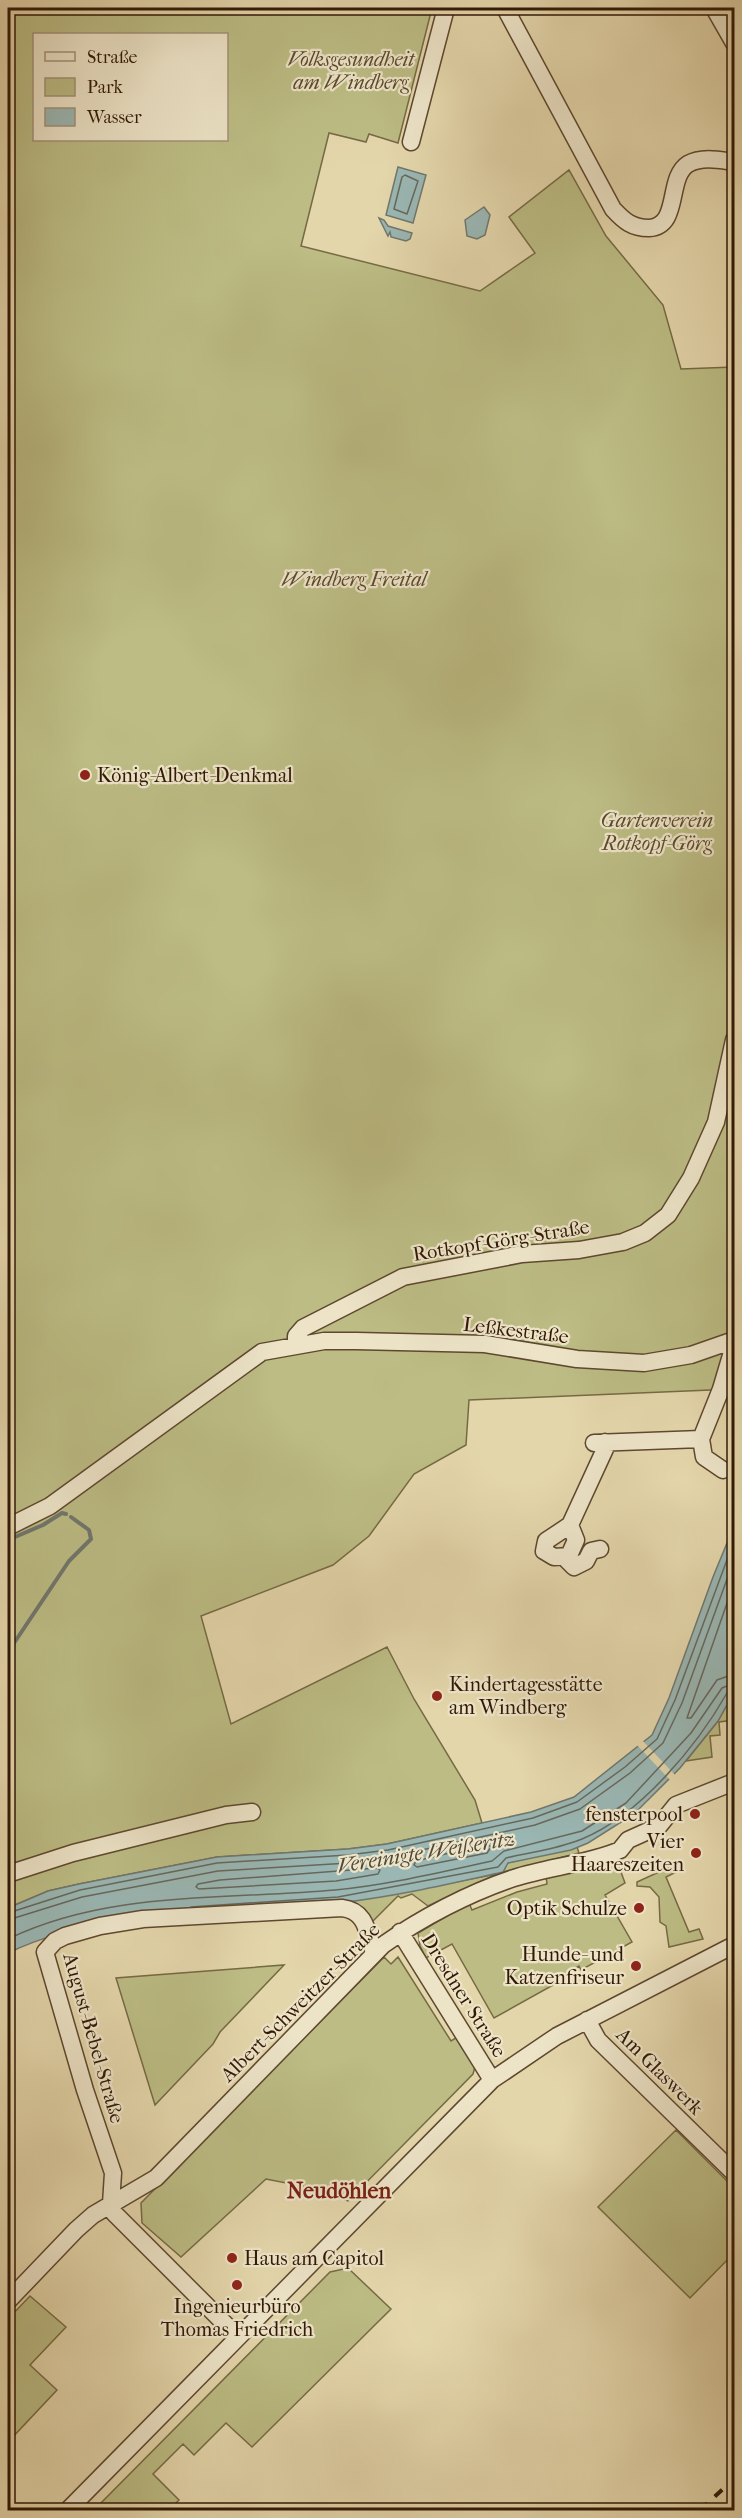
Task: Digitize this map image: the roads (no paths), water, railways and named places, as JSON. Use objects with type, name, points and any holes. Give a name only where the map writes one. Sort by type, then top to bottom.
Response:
[{"type":"street","points":[[411,142],[446,8]]},
{"type":"street","points":[[506,8],[613,209],[625,222],[638,228],[653,227],[663,222],[669,211],[680,173],[686,165],[697,160],[735,162]]},
{"type":"street","points":[[714,8],[735,43]]},
{"type":"street","name":"Rotkopf-Görg-Straße","points":[[296,1345],[296,1336],[303,1328],[403,1277],[522,1254],[579,1250],[622,1242],[645,1233],[668,1215],[691,1178],[716,1122],[735,1040]]},
{"type":"street","name":"Leßkestraße","points":[[296,1345],[334,1341],[484,1344],[577,1359],[644,1363],[691,1355],[731,1342],[732,1352],[722,1389],[701,1439]]},
{"type":"street","points":[[8,1527],[50,1506],[262,1352],[296,1345]]},
{"type":"street","points":[[569,1556],[554,1557],[544,1551],[546,1540],[570,1525],[605,1449],[600,1442],[701,1439],[704,1457],[723,1470]]},
{"type":"street","points":[[570,1525],[576,1540],[567,1560],[574,1567],[586,1561],[591,1551],[600,1549]]},
{"type":"street","name":"Albert-Schweitzer-Straße","points":[[8,2301],[76,2230],[111,2204],[156,2178],[374,1953],[400,1932],[513,1878],[620,1850],[628,1840],[658,1826],[676,1805],[735,1782]]},
{"type":"street","points":[[8,1874],[73,1853],[226,1815],[252,1812]]},
{"type":"street","name":"August-Bebel-Straße","points":[[111,2204],[113,2173],[85,2090],[45,1952],[55,1941],[100,1926],[143,1919],[342,1908],[355,1911],[361,1916],[374,1953]]},
{"type":"street","name":"Dresdner Straße","points":[[400,1932],[492,2080]]},
{"type":"street","points":[[68,2511],[492,2080],[533,2050],[587,2020],[735,1945]]},
{"type":"street","name":"Am Glaswerk","points":[[587,2020],[598,2040],[735,2173]]},
{"type":"street","points":[[111,2204],[114,2213],[123,2223],[238,2337]]},
{"type":"water","points":[[398,167],[426,175],[413,223],[386,215]]},
{"type":"water","points":[[484,207],[490,215],[485,235],[477,239],[467,236],[465,220]]},
{"type":"water","points":[[379,218],[384,220],[388,226],[412,233],[410,239],[406,241],[391,237],[390,232],[388,236]]},
{"type":"water","name":"Vereinigte Weißeritz","points":[[734,1526],[734,1692],[718,1721],[680,1768],[634,1814],[588,1843],[571,1850],[508,1863],[503,1872],[400,1894],[296,1907],[128,1919],[47,1938],[8,1953],[8,1908],[48,1891],[217,1857],[348,1849],[387,1844],[531,1812],[574,1797],[652,1735],[669,1698]]},
{"type":"waterway","points":[[8,1540],[43,1525],[62,1513],[66,1514]]},
{"type":"waterway","points":[[8,1652],[69,1561],[91,1539],[89,1530],[71,1517]]},
{"type":"railway","points":[[700,2510],[734,2479]]},
{"type":"railway","points":[[731,2510],[734,2507]]},
{"type":"place","name":"König-Albert-Denkmal","points":[[85,775]]},
{"type":"place","name":"Kindertagesstätte am Windberg","points":[[437,1696]]},
{"type":"place","name":"fensterpool","points":[[695,1814]]},
{"type":"place","name":"Vier Haareszeiten","points":[[696,1853]]},
{"type":"place","name":"Optik Schulze","points":[[639,1908]]},
{"type":"place","name":"Hunde- und Katzenfriseur","points":[[636,1966]]},
{"type":"place","name":"Haus am Capitol","points":[[232,2258]]},
{"type":"place","name":"Ingenieurbüro Thomas Friedrich","points":[[237,2285]]},
{"type":"district","name":"Neudöhlen","points":[[339,2190]]},
{"type":"park label","name":"Volksgesundheit am Windberg","points":[[351,70]]},
{"type":"park label","name":"Windberg Freital","points":[[354,579]]},
{"type":"park label","name":"Gartenverein Rotkopf-Görg","points":[[657,832]]}]
